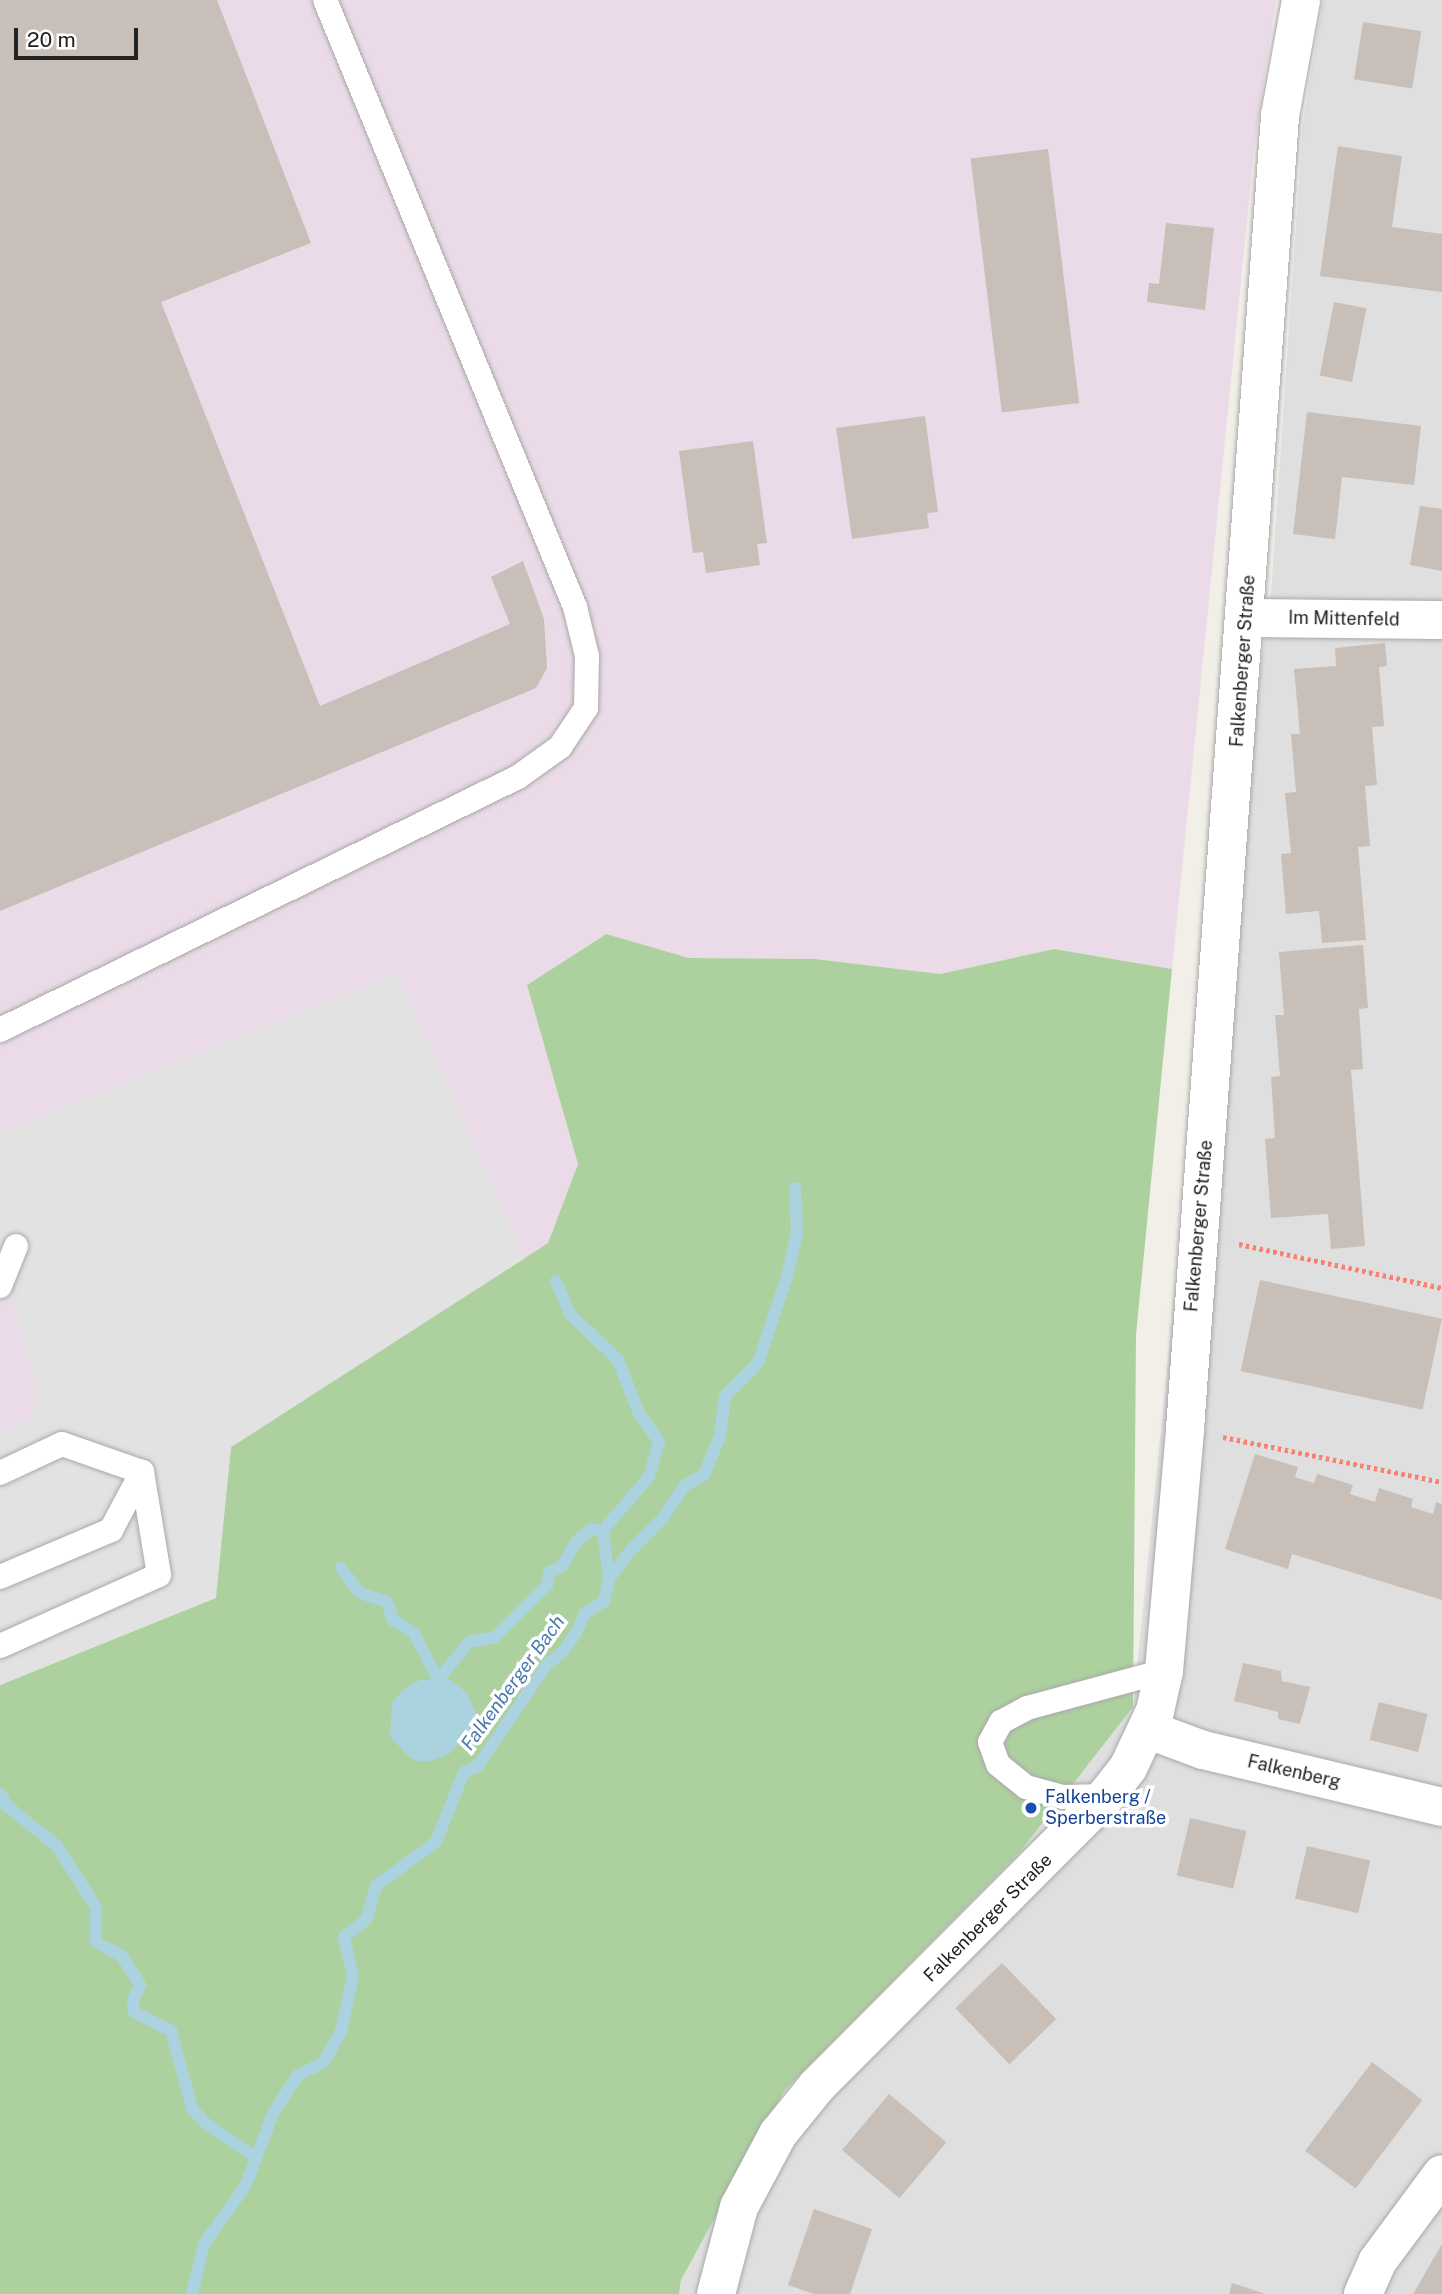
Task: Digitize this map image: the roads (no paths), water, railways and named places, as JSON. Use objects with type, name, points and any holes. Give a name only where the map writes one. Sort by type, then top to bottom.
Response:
[{"type":"street","name":"Falkenberger Straße","points":[[716,2294],[738,2207],[778,2134],[817,2086],[1106,1796],[1149,1730],[1164,1671],[1185,1429],[1197,1234],[1247,618],[1280,116],[1301,0]]},
{"type":"street","name":"Im Mittenfeld","points":[[1247,618],[1442,620]]},
{"type":"street","name":"Falkenberg","points":[[1149,1730],[1203,1750],[1442,1807]]},
{"type":"street","points":[[1363,2294],[1377,2262],[1442,2174]]},
{"type":"lane","points":[[0,1030],[518,777],[561,747],[586,708],[587,656],[575,607],[325,0]]},
{"type":"lane","points":[[0,1286],[16,1246]]},
{"type":"lane","points":[[0,1473],[62,1444],[142,1472]]},
{"type":"lane","points":[[0,1577],[111,1530],[142,1472]]},
{"type":"lane","points":[[0,1647],[159,1575],[142,1472]]},
{"type":"lane","points":[[1106,1796],[1063,1797],[1026,1787],[998,1764],[990,1742],[1000,1722],[1027,1709],[1164,1671]]},
{"type":"water","points":[[420,1680],[451,1680],[467,1693],[475,1711],[474,1725],[449,1754],[431,1761],[417,1761],[407,1755],[390,1736],[392,1703],[406,1687]]},
{"type":"waterway","name":"Falkenberger Bach","points":[[192,2294],[204,2244],[246,2185],[273,2113],[298,2075],[323,2063],[341,2032],[353,1976],[344,1937],[366,1920],[377,1885],[436,1842],[464,1772],[478,1766],[547,1664],[561,1654],[576,1633],[585,1613],[604,1601],[609,1579],[631,1550],[662,1519],[684,1486],[704,1475],[720,1436],[725,1396],[758,1363],[786,1280],[797,1233],[795,1188]]},
{"type":"waterway","points":[[556,1281],[570,1314],[618,1360],[638,1411],[659,1442],[649,1477],[603,1530],[609,1579]]},
{"type":"waterway","points":[[341,1568],[360,1593],[387,1602],[393,1620],[414,1633],[438,1680],[469,1642],[495,1637],[547,1585],[549,1572],[561,1567],[577,1541],[590,1530],[603,1530]]},
{"type":"waterway","points":[[0,1793],[6,1805],[57,1846],[96,1907],[96,1942],[122,1956],[140,1985],[133,2001],[134,2012],[171,2031],[192,2108],[205,2123],[254,2156]]},
{"type":"place","name":"Falkenberg / Sperberstraße","points":[[1031,1808]]}]
